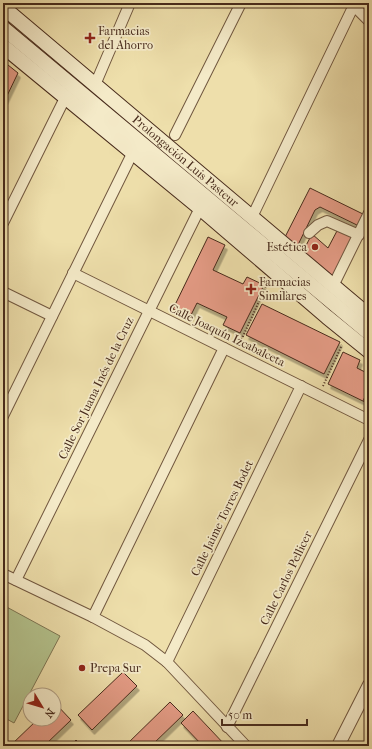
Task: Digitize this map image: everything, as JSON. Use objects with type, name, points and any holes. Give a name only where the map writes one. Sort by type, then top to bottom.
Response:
[{"type":"main road","name":"Prolongación Luis Pasteur","points":[[6,6],[95,85],[369,316]]},
{"type":"main road","name":"Prolongación Luis Pasteur","points":[[3,28],[369,333]]},
{"type":"main road","points":[[3,46],[133,152],[369,351]]},
{"type":"street","points":[[95,85],[130,3]]},
{"type":"street","points":[[175,135],[241,3]]},
{"type":"street","points":[[252,217],[354,4],[369,21]]},
{"type":"street","points":[[3,223],[65,98]]},
{"type":"street","points":[[3,416],[133,152]]},
{"type":"street","name":"Calle Sor Juana Inés de la Cruz","points":[[16,580],[200,208]]},
{"type":"street","points":[[333,286],[369,213]]},
{"type":"street","points":[[309,233],[318,225],[327,221],[359,235]]},
{"type":"street","name":"Calle Joaquín Izcabalceta","points":[[73,273],[369,420]]},
{"type":"street","points":[[3,292],[52,316]]},
{"type":"street","points":[[94,617],[224,348]]},
{"type":"street","name":"Calle Jaime Torres Bodet","points":[[167,662],[301,386]]},
{"type":"street","name":"Calle Carlos Pellicer","points":[[227,727],[369,440]]},
{"type":"street","points":[[3,574],[94,617],[145,645],[167,662],[246,746]]},
{"type":"street","points":[[338,746],[369,685]]},
{"type":"path","points":[[235,353],[274,270]]},
{"type":"path","points":[[319,395],[348,334]]},
{"type":"green space","points":[[3,605],[60,636],[33,687],[22,687],[22,708],[14,723],[3,717]]},
{"type":"building","points":[[3,61],[18,73],[5,100],[3,99]]},
{"type":"building","points":[[310,188],[367,216],[361,227],[320,207],[315,210],[295,251],[283,241]]},
{"type":"building","points":[[338,229],[356,239],[332,284],[300,257],[312,234],[328,248]]},
{"type":"building","points":[[208,237],[225,245],[213,270],[243,284],[247,277],[264,285],[240,333],[223,325],[227,317],[197,303],[190,317],[173,309]]},
{"type":"building","points":[[262,304],[340,342],[324,374],[246,335]]},
{"type":"building","points":[[343,352],[360,360],[357,368],[369,374],[369,404],[328,384]]},
{"type":"building","points":[[366,394],[369,395],[368,404],[363,401]]},
{"type":"building","points":[[123,672],[137,686],[92,730],[78,715]]},
{"type":"building","points":[[170,702],[183,715],[151,746],[125,746]]},
{"type":"building","points":[[62,710],[71,720],[44,746],[10,746],[30,727],[62,727]]},
{"type":"building","points":[[193,711],[226,746],[203,746],[181,723]]},
{"type":"building","points":[[76,740],[82,746],[70,746]]},
{"type":"place","name":"Farmacias del Ahorro","points":[[90,38]]},
{"type":"place","name":"Estética","points":[[315,247]]},
{"type":"place","name":"Farmacias Similares","points":[[251,289]]},
{"type":"place","name":"Prepa Sur","points":[[82,668]]}]
